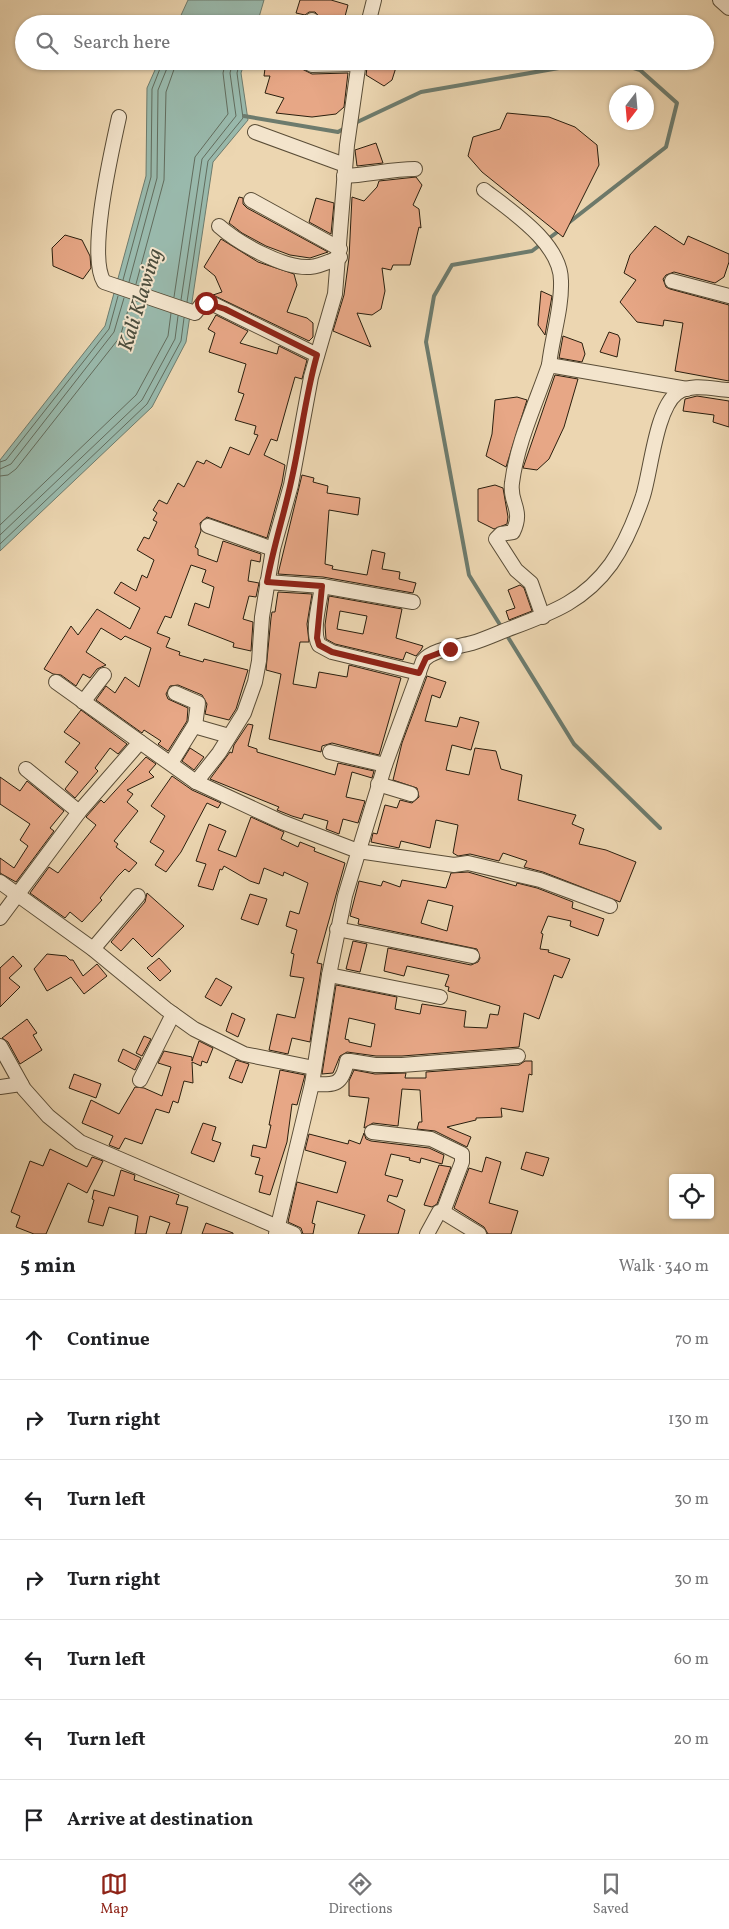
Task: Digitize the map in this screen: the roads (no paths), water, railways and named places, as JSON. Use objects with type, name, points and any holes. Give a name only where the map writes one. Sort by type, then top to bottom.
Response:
[{"type":"street","points":[[370,15],[374,0]]},
{"type":"street","points":[[720,0],[729,8]]},
{"type":"street","points":[[196,782],[229,736],[251,700],[256,682],[267,582],[273,549],[291,485],[302,416],[335,294],[340,253],[347,145],[357,70]]},
{"type":"street","points":[[119,116],[109,163],[100,228],[99,268],[102,278],[108,284],[195,313],[202,304],[213,304],[317,355]]},
{"type":"street","points":[[255,132],[345,170],[372,174],[386,169],[414,169]]},
{"type":"street","points":[[484,190],[537,234],[556,258],[561,283],[549,364],[528,425],[511,486],[519,520],[514,532],[501,534],[496,539],[516,570],[531,583],[543,617]]},
{"type":"street","points":[[251,200],[340,253]]},
{"type":"street","points":[[219,226],[244,245],[298,266],[316,266],[340,253]]},
{"type":"street","points":[[672,281],[729,296]]},
{"type":"street","points":[[549,364],[687,389],[729,390]]},
{"type":"street","points":[[276,1231],[312,1084],[337,929],[384,765],[424,660],[543,617],[564,607],[589,588],[609,566],[621,549],[643,494],[665,410],[673,397],[687,389]]},
{"type":"street","points":[[208,526],[273,549]]},
{"type":"street","points":[[267,582],[322,586],[413,602]]},
{"type":"street","points":[[322,586],[317,626],[319,645],[332,652],[419,673]]},
{"type":"street","points":[[84,702],[104,675]]},
{"type":"street","points":[[56,682],[196,782],[282,822],[358,851],[454,865],[468,864],[540,880],[610,906]]},
{"type":"street","points":[[171,763],[195,726],[198,703],[176,694]]},
{"type":"street","points":[[195,726],[229,736]]},
{"type":"street","points":[[0,918],[79,812],[140,742]]},
{"type":"street","points":[[330,752],[384,765]]},
{"type":"street","points":[[26,769],[79,812]]},
{"type":"street","points":[[378,784],[411,794]]},
{"type":"street","points":[[0,882],[18,893],[93,949],[173,1014],[212,1039],[244,1054],[314,1068]]},
{"type":"street","points":[[93,949],[138,896]]},
{"type":"street","points":[[337,929],[472,956]]},
{"type":"street","points":[[329,975],[440,997]]},
{"type":"street","points":[[140,1080],[173,1014]]},
{"type":"street","points":[[0,1046],[21,1084],[48,1116],[80,1142],[276,1231],[294,1234]]},
{"type":"street","points":[[312,1084],[330,1085],[338,1082],[345,1073],[347,1061],[376,1065],[402,1065],[417,1062],[518,1056]]},
{"type":"street","points":[[0,1087],[21,1084]]},
{"type":"street","points":[[372,1132],[431,1138],[462,1154],[462,1162],[443,1212]]},
{"type":"street","points":[[427,1234],[438,1212],[443,1212],[479,1234]]},
{"type":"water","points":[[188,0],[264,0],[260,15],[181,15]]},
{"type":"water","name":"Kali Klawing","points":[[155,70],[242,70],[248,120],[213,162],[186,342],[152,407],[0,551],[0,460],[105,326],[146,176],[147,88]]},
{"type":"waterway","points":[[353,124],[421,92],[547,70]]},
{"type":"waterway","points":[[567,224],[666,147],[677,103],[640,70]]},
{"type":"waterway","points":[[244,116],[338,132],[345,128]]},
{"type":"waterway","points":[[502,628],[469,575],[426,342],[434,296],[452,265],[532,251],[560,230]]},
{"type":"waterway","points":[[506,634],[574,744],[660,828]]}]
